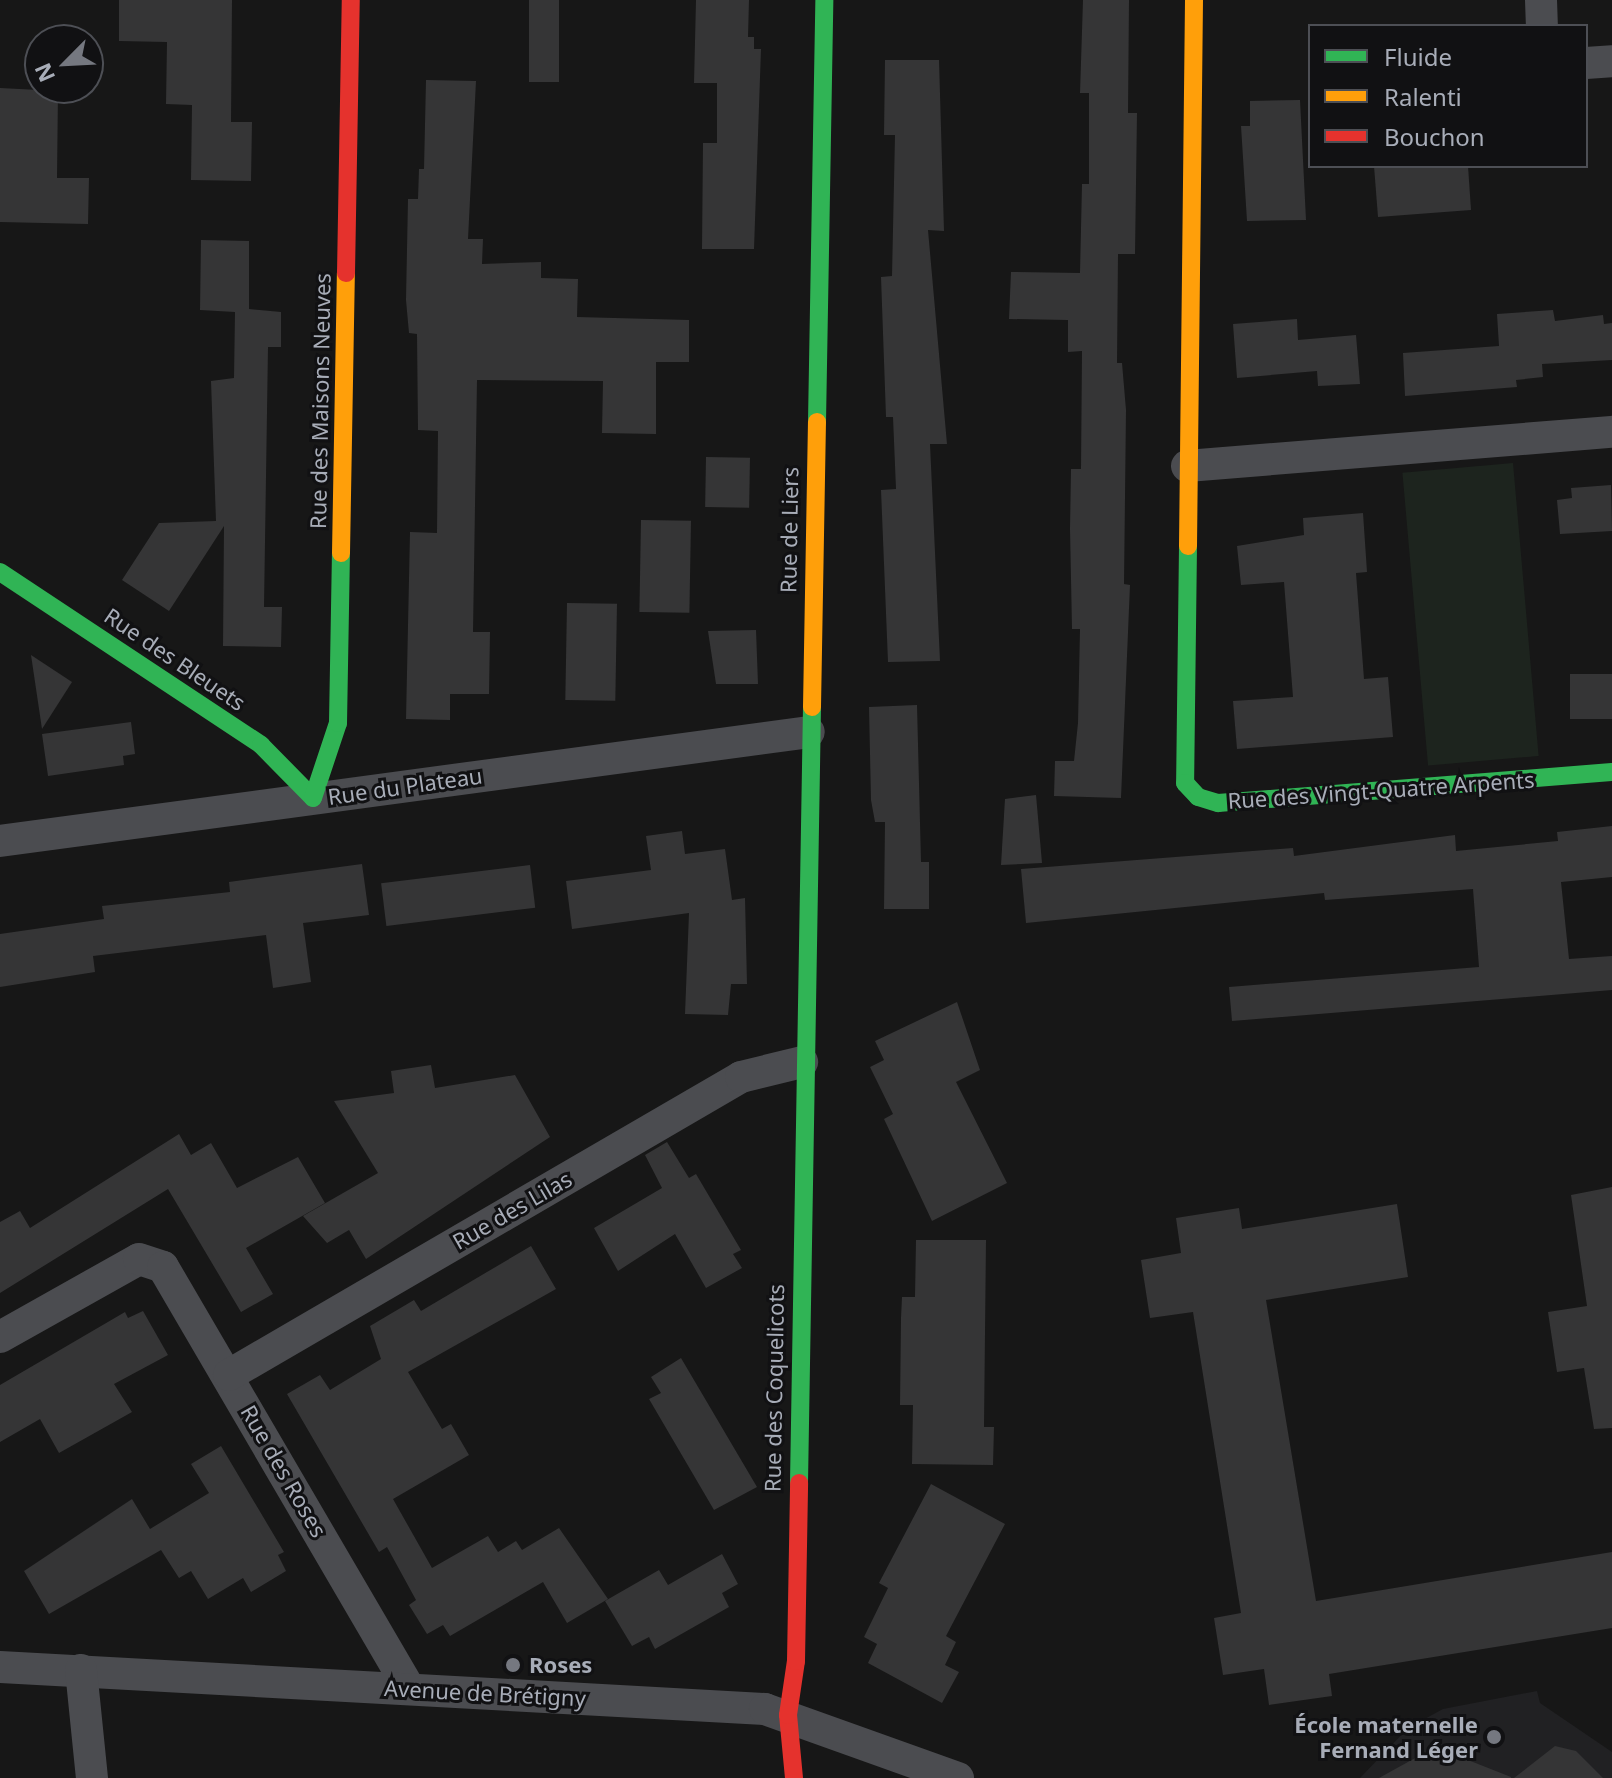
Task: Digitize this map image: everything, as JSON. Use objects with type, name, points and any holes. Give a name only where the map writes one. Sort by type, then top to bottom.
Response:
[{"type":"street","name":"Rue des Maisons Neuves","points":[[313,798],[338,723],[351,0]]},
{"type":"street","name":"Rue de Liers","points":[[802,1062],[824,0]]},
{"type":"street","name":"Rue des Vingt-Quatre Arpents","points":[[1194,0],[1185,783],[1198,797],[1218,803],[1612,772]]},
{"type":"street","points":[[1541,0],[1542,24]]},
{"type":"street","points":[[1588,63],[1612,61]]},
{"type":"street","points":[[1187,466],[1612,432]]},
{"type":"street","name":"Rue des Bleuets","points":[[0,572],[261,745],[313,798]]},
{"type":"street","name":"Rue du Plateau","points":[[0,841],[809,732]]},
{"type":"street","name":"Rue des Lilas","points":[[229,1375],[741,1077],[802,1062]]},
{"type":"street","name":"Rue des Coquelicots","points":[[794,1778],[788,1715],[796,1661],[802,1062]]},
{"type":"street","name":"Rue des Roses","points":[[0,1337],[125,1265],[151,1259],[168,1275],[229,1375],[409,1688]]},
{"type":"street","name":"Avenue de Brétigny","points":[[0,1667],[409,1688],[788,1715],[958,1778]]},
{"type":"street","points":[[81,1670],[92,1778]]},
{"type":"shaded area","points":[[1513,463],[1539,756],[1428,766],[1402,473]]},
{"type":"shaded area","name":"École maternelle Fernand Léger","points":[[1537,1691],[1540,1703],[1612,1752],[1612,1778],[1360,1778],[1408,1728],[1443,1709]]},
{"type":"building","points":[[119,0],[232,0],[231,122],[252,122],[251,181],[191,180],[192,105],[166,104],[167,42],[119,41]]},
{"type":"building","points":[[529,0],[559,0],[559,82],[529,82]]},
{"type":"building","points":[[696,0],[749,0],[748,37],[754,37],[754,49],[761,49],[754,249],[702,249],[703,143],[717,143],[717,83],[694,83]]},
{"type":"building","points":[[1083,0],[1129,0],[1128,113],[1137,113],[1135,254],[1118,254],[1117,363],[1122,363],[1126,410],[1124,584],[1130,585],[1121,798],[1054,796],[1055,761],[1074,761],[1078,723],[1080,629],[1072,629],[1070,529],[1071,469],[1081,469],[1082,351],[1068,352],[1068,320],[1009,319],[1011,272],[1080,273],[1082,184],[1089,184],[1089,93],[1080,93]]},
{"type":"building","points":[[885,60],[939,60],[944,231],[928,230],[947,444],[930,444],[940,661],[888,662],[881,490],[896,489],[893,417],[886,417],[881,277],[892,276],[895,135],[884,135]]},
{"type":"building","points":[[426,80],[476,81],[468,239],[483,239],[482,264],[541,262],[541,278],[578,279],[577,317],[689,320],[689,362],[656,362],[656,434],[602,433],[603,381],[477,380],[473,632],[490,632],[489,694],[450,694],[450,720],[406,719],[410,532],[437,533],[438,431],[418,430],[417,334],[409,333],[406,300],[408,199],[418,199],[419,169],[424,169]]},
{"type":"building","points":[[0,88],[24,89],[24,104],[58,104],[57,178],[89,178],[88,224],[0,222]]},
{"type":"building","points":[[1300,100],[1306,220],[1247,221],[1241,126],[1250,126],[1250,101]]},
{"type":"building","points":[[1374,168],[1468,168],[1471,210],[1378,217]]},
{"type":"building","points":[[201,240],[249,241],[249,309],[281,312],[281,347],[268,347],[264,607],[282,607],[281,647],[223,646],[224,526],[169,611],[122,580],[159,523],[216,521],[211,381],[234,378],[235,312],[200,310]]},
{"type":"building","points":[[1553,310],[1555,321],[1603,315],[1604,324],[1612,323],[1612,360],[1542,364],[1543,377],[1516,380],[1517,387],[1405,396],[1403,353],[1499,346],[1497,314]]},
{"type":"building","points":[[1297,319],[1298,340],[1356,335],[1360,384],[1318,386],[1317,371],[1237,378],[1233,324]]},
{"type":"building","points":[[706,457],[750,458],[749,508],[705,507]]},
{"type":"building","points":[[1611,485],[1612,531],[1560,534],[1557,500],[1572,498],[1571,488]]},
{"type":"building","points":[[1363,513],[1367,572],[1356,573],[1364,679],[1388,677],[1393,737],[1237,749],[1233,701],[1293,697],[1284,582],[1241,585],[1237,546],[1304,535],[1303,518]]},
{"type":"building","points":[[641,520],[691,521],[689,613],[639,612]]},
{"type":"building","points":[[567,603],[617,604],[615,701],[565,700]]},
{"type":"building","points":[[756,630],[758,684],[716,684],[708,631]]},
{"type":"building","points":[[31,655],[72,682],[42,729]]},
{"type":"building","points":[[1570,674],[1612,674],[1612,719],[1570,719]]},
{"type":"building","points":[[917,705],[921,862],[929,862],[929,909],[884,909],[885,822],[875,822],[871,800],[869,707]]},
{"type":"building","points":[[131,722],[135,754],[123,756],[124,765],[48,776],[42,734]]},
{"type":"building","points":[[1036,795],[1042,863],[1001,865],[1005,799]]},
{"type":"building","points":[[1612,826],[1612,877],[1561,882],[1569,959],[1612,956],[1612,990],[1232,1021],[1229,987],[1479,967],[1473,889],[1325,900],[1324,893],[1026,923],[1021,869],[1293,848],[1294,856],[1455,835],[1456,851],[1558,841],[1557,832]]},
{"type":"building","points":[[682,831],[685,854],[725,849],[732,900],[745,898],[747,984],[731,984],[728,1015],[685,1014],[689,913],[572,929],[566,881],[651,870],[646,836]]},
{"type":"building","points":[[362,864],[369,915],[303,923],[311,982],[273,988],[266,935],[93,956],[95,972],[0,987],[0,934],[104,919],[102,906],[230,892],[229,882]]},
{"type":"building","points":[[530,865],[535,908],[386,926],[381,883]]},
{"type":"building","points":[[957,1002],[980,1070],[956,1082],[1007,1183],[932,1221],[884,1119],[893,1114],[870,1067],[884,1060],[875,1041]]},
{"type":"building","points":[[431,1065],[435,1088],[515,1075],[550,1137],[366,1259],[349,1230],[327,1243],[303,1216],[378,1173],[334,1101],[394,1093],[391,1071]]},
{"type":"building","points":[[179,1134],[191,1155],[211,1143],[237,1188],[298,1157],[325,1203],[246,1248],[273,1294],[241,1312],[168,1189],[0,1293],[0,1222],[20,1211],[30,1228]]},
{"type":"building","points":[[667,1142],[689,1178],[696,1174],[741,1250],[733,1254],[742,1268],[706,1288],[675,1234],[618,1271],[594,1228],[662,1188],[645,1155]]},
{"type":"building","points":[[1612,1187],[1612,1428],[1594,1429],[1584,1368],[1557,1372],[1548,1312],[1587,1306],[1571,1195]]},
{"type":"building","points":[[1397,1204],[1408,1277],[1266,1300],[1316,1601],[1612,1552],[1612,1628],[1329,1674],[1332,1696],[1269,1705],[1264,1669],[1223,1675],[1214,1618],[1241,1613],[1193,1312],[1150,1318],[1141,1260],[1181,1253],[1176,1218],[1239,1208],[1242,1229]]},
{"type":"building","points":[[916,1240],[986,1240],[984,1427],[994,1427],[993,1465],[912,1464],[913,1405],[900,1405],[901,1318],[902,1297],[915,1297]]},
{"type":"building","points":[[531,1246],[556,1289],[408,1372],[442,1429],[451,1424],[469,1455],[393,1499],[432,1568],[488,1536],[498,1552],[516,1541],[522,1550],[559,1528],[608,1599],[567,1623],[543,1582],[450,1636],[443,1625],[427,1634],[409,1605],[416,1600],[387,1547],[379,1552],[287,1394],[320,1375],[330,1390],[381,1359],[370,1326],[414,1300],[421,1311]]},
{"type":"building","points":[[143,1311],[168,1355],[114,1384],[132,1412],[59,1453],[40,1419],[0,1442],[0,1385],[125,1312],[128,1318]]},
{"type":"building","points":[[681,1358],[757,1487],[714,1510],[649,1399],[661,1393],[651,1377]]},
{"type":"building","points":[[221,1446],[284,1552],[278,1555],[286,1571],[251,1592],[243,1578],[208,1599],[191,1571],[179,1578],[161,1550],[49,1614],[24,1571],[132,1499],[150,1529],[209,1493],[191,1464]]},
{"type":"building","points":[[931,1484],[1005,1524],[946,1636],[956,1642],[945,1665],[959,1672],[942,1703],[868,1663],[877,1644],[864,1637],[888,1588],[879,1583]]},
{"type":"building","points":[[722,1554],[738,1584],[722,1593],[729,1607],[655,1649],[649,1637],[632,1646],[605,1601],[659,1570],[668,1585]]},
{"type":"building","points":[[1555,1746],[1576,1751],[1603,1778],[1514,1778]]},
{"type":"building","points":[[1435,1747],[1511,1777],[1511,1778],[1379,1778]]},
{"type":"traffic: fast","points":[[817,422],[824,0]]},
{"type":"traffic: fast","points":[[1188,546],[1185,783],[1198,797],[1218,803],[1612,772]]},
{"type":"traffic: fast","points":[[0,572],[261,745],[313,798],[338,723],[341,553]]},
{"type":"traffic: fast","points":[[799,1483],[812,707]]},
{"type":"traffic: slow","points":[[1188,546],[1194,0]]},
{"type":"traffic: slow","points":[[341,553],[346,273]]},
{"type":"traffic: slow","points":[[812,707],[817,422]]},
{"type":"traffic: jam","points":[[346,273],[351,0]]},
{"type":"traffic: jam","points":[[794,1778],[788,1715],[796,1661],[799,1483]]},
{"type":"place","name":"Roses","points":[[513,1665]]},
{"type":"place","name":"École maternelle Fernand Léger","points":[[1494,1737]]}]
